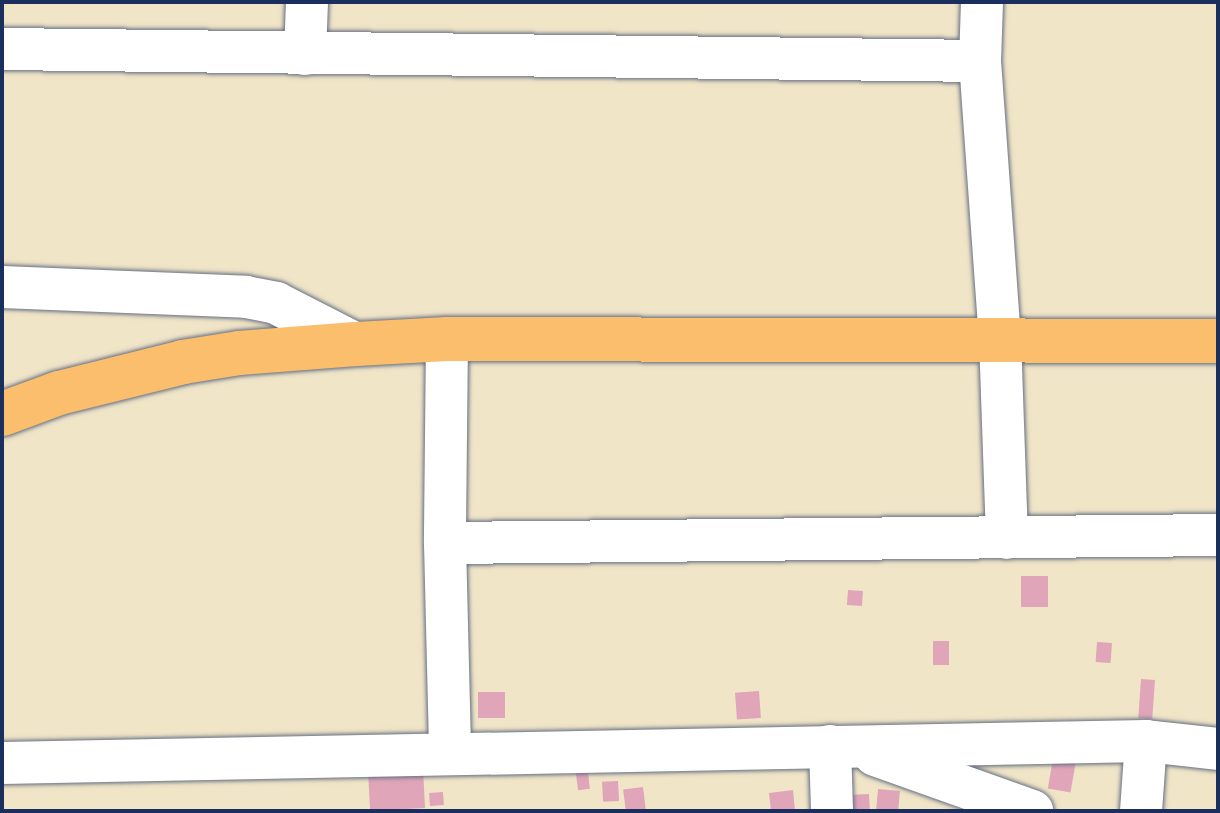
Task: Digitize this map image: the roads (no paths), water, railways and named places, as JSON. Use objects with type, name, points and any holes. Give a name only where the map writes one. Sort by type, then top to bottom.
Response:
[{"type":"main road","points":[[2,414],[59,393],[183,362],[239,353],[356,344],[447,339],[1000,338],[1218,341]]},
{"type":"street","points":[[305,54],[307,2]]},
{"type":"street","points":[[982,2],[980,61],[1000,338],[1007,538]]},
{"type":"street","points":[[2,49],[980,61]]},
{"type":"street","points":[[2,287],[246,297],[276,303],[356,344]]},
{"type":"street","points":[[447,339],[445,543],[450,754]]},
{"type":"street","points":[[445,543],[1218,535]]},
{"type":"street","points":[[2,763],[1146,741],[1218,749]]},
{"type":"street","points":[[1141,811],[1146,741]]},
{"type":"street","points":[[832,811],[841,746]]},
{"type":"street","points":[[841,746],[1032,811]]}]
